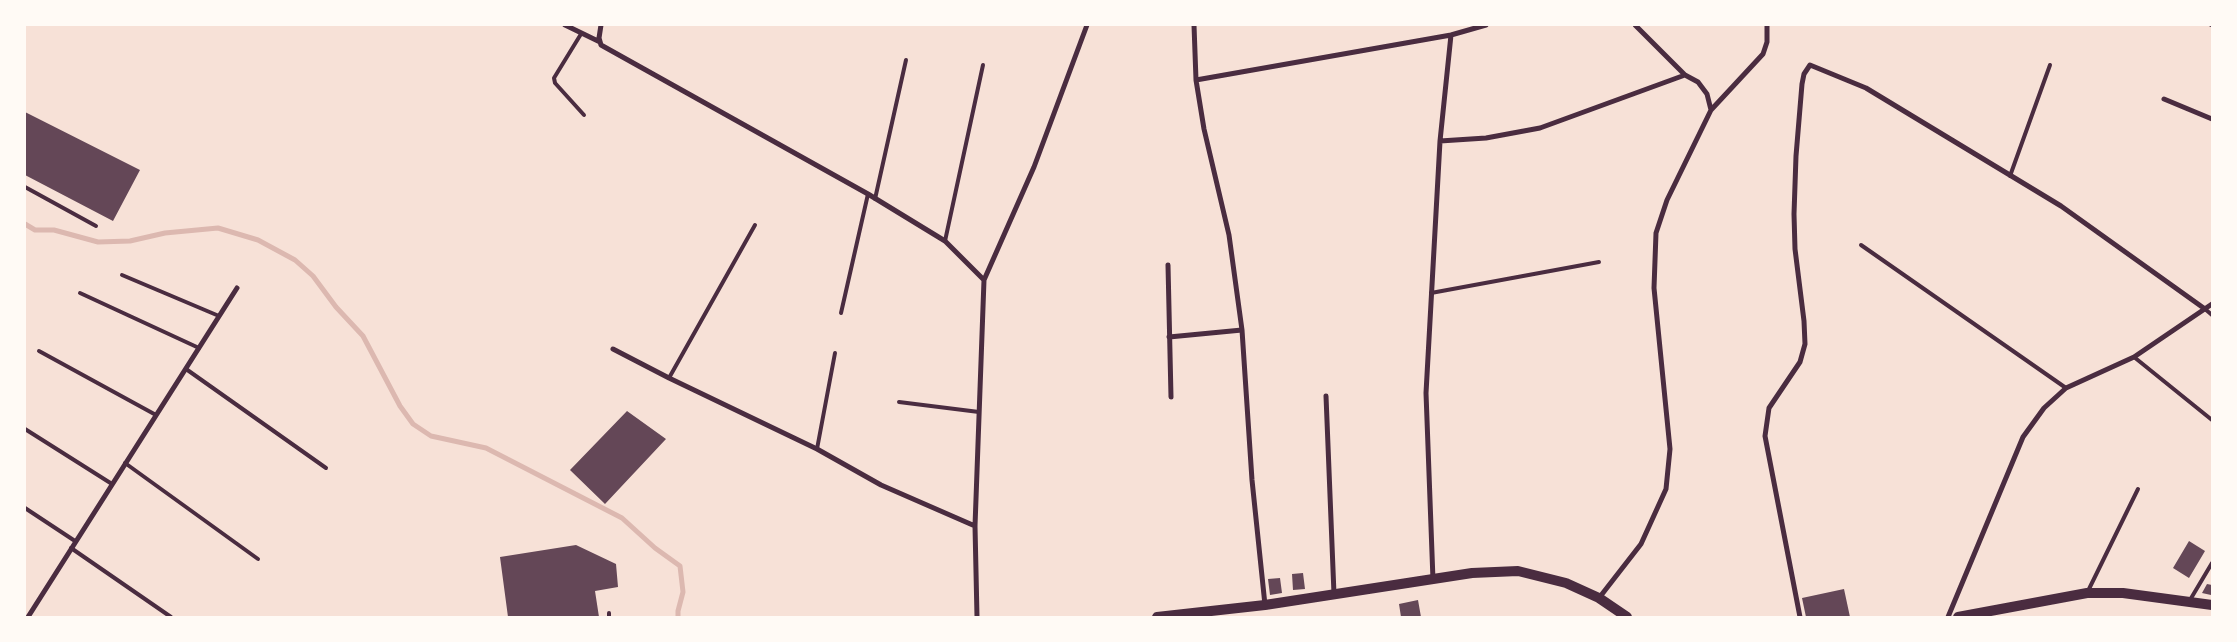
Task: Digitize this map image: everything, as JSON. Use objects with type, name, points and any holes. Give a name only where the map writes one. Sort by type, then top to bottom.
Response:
[{"type":"main road","points":[[1157,617],[1194,615],[1433,581],[1472,573],[1518,571],[1566,583],[1599,598],[1627,617]]},
{"type":"main road","points":[[1958,617],[2087,593],[2123,592],[2212,605]]},
{"type":"street","points":[[565,25],[600,42],[601,45],[868,194],[946,241],[984,280]]},
{"type":"street","points":[[600,42],[601,25]]},
{"type":"street","points":[[977,617],[975,526],[984,280],[1034,167],[1087,25]]},
{"type":"street","points":[[1194,25],[1196,80],[1204,129],[1229,235],[1242,330],[1252,480],[1265,605]]},
{"type":"street","points":[[1196,80],[1451,35],[1486,25]]},
{"type":"street","points":[[1635,25],[1685,75],[1698,82],[1707,94],[1711,110]]},
{"type":"street","points":[[1599,598],[1641,544],[1666,489],[1670,449],[1654,288],[1656,233],[1667,200],[1711,110],[1763,54],[1767,42],[1767,25]]},
{"type":"street","points":[[1433,581],[1426,393],[1440,141],[1451,35]]},
{"type":"street","points":[[1800,617],[1765,436],[1769,408],[1800,362],[1805,344],[1795,249],[1794,214],[1796,156],[1802,84],[1804,74],[1810,64],[1866,88],[2061,206],[2205,309]]},
{"type":"street","points":[[1440,141],[1486,138],[1540,128],[1685,75]]},
{"type":"street","points":[[2164,98],[2212,119]]},
{"type":"street","points":[[1168,265],[1171,397]]},
{"type":"street","points":[[28,617],[237,288]]},
{"type":"street","points":[[1948,617],[2023,437],[2044,408],[2066,388],[2134,356],[2212,304]]},
{"type":"street","points":[[1169,337],[1242,330]]},
{"type":"street","points":[[613,349],[817,449],[881,485],[975,526]]},
{"type":"street","points":[[1326,396],[1334,595]]},
{"type":"lane","points":[[581,34],[554,78],[555,83],[584,115]]},
{"type":"lane","points":[[875,198],[906,60]]},
{"type":"lane","points":[[946,241],[984,66]]},
{"type":"lane","points":[[2010,176],[2050,66]]},
{"type":"lane","points":[[25,187],[96,226]]},
{"type":"lane","points":[[841,314],[868,194]]},
{"type":"lane","points":[[669,378],[756,225]]},
{"type":"lane","points":[[1861,245],[2066,388]]},
{"type":"lane","points":[[1431,293],[1599,262]]},
{"type":"lane","points":[[122,275],[219,316]]},
{"type":"lane","points":[[80,292],[199,348]]},
{"type":"lane","points":[[2205,309],[2212,315]]},
{"type":"lane","points":[[39,351],[156,416]]},
{"type":"lane","points":[[817,449],[835,353]]},
{"type":"lane","points":[[2134,356],[2212,420]]},
{"type":"lane","points":[[186,369],[326,468]]},
{"type":"lane","points":[[899,402],[979,412]]},
{"type":"lane","points":[[25,428],[112,484]]},
{"type":"lane","points":[[125,463],[258,560]]},
{"type":"lane","points":[[2087,593],[2138,489]]},
{"type":"lane","points":[[25,508],[75,541]]},
{"type":"lane","points":[[71,548],[170,617]]},
{"type":"lane","points":[[2189,602],[2212,563]]},
{"type":"building","points":[[25,112],[140,170],[113,221],[25,175]]},
{"type":"building","points":[[627,411],[666,439],[605,504],[570,470]]},
{"type":"building","points":[[2189,541],[2205,551],[2189,578],[2173,568]]},
{"type":"building","points":[[576,545],[616,564],[618,587],[595,591],[599,617],[508,617],[500,557]]},
{"type":"building","points":[[1303,573],[1305,589],[1293,590],[1292,574]]},
{"type":"building","points":[[1280,578],[1282,593],[1270,595],[1268,579]]},
{"type":"building","points":[[2207,584],[2212,585],[2211,595],[2202,593]]},
{"type":"building","points":[[1844,589],[1850,617],[1806,617],[1802,598]]},
{"type":"building","points":[[1418,600],[1421,617],[1401,617],[1399,604]]},
{"type":"waterway","points":[[25,224],[35,230],[54,230],[98,242],[130,241],[165,233],[218,228],[258,240],[295,260],[313,276],[336,307],[363,336],[400,406],[413,424],[431,436],[486,448],[622,518],[655,548],[680,566],[683,592],[678,617]]}]
